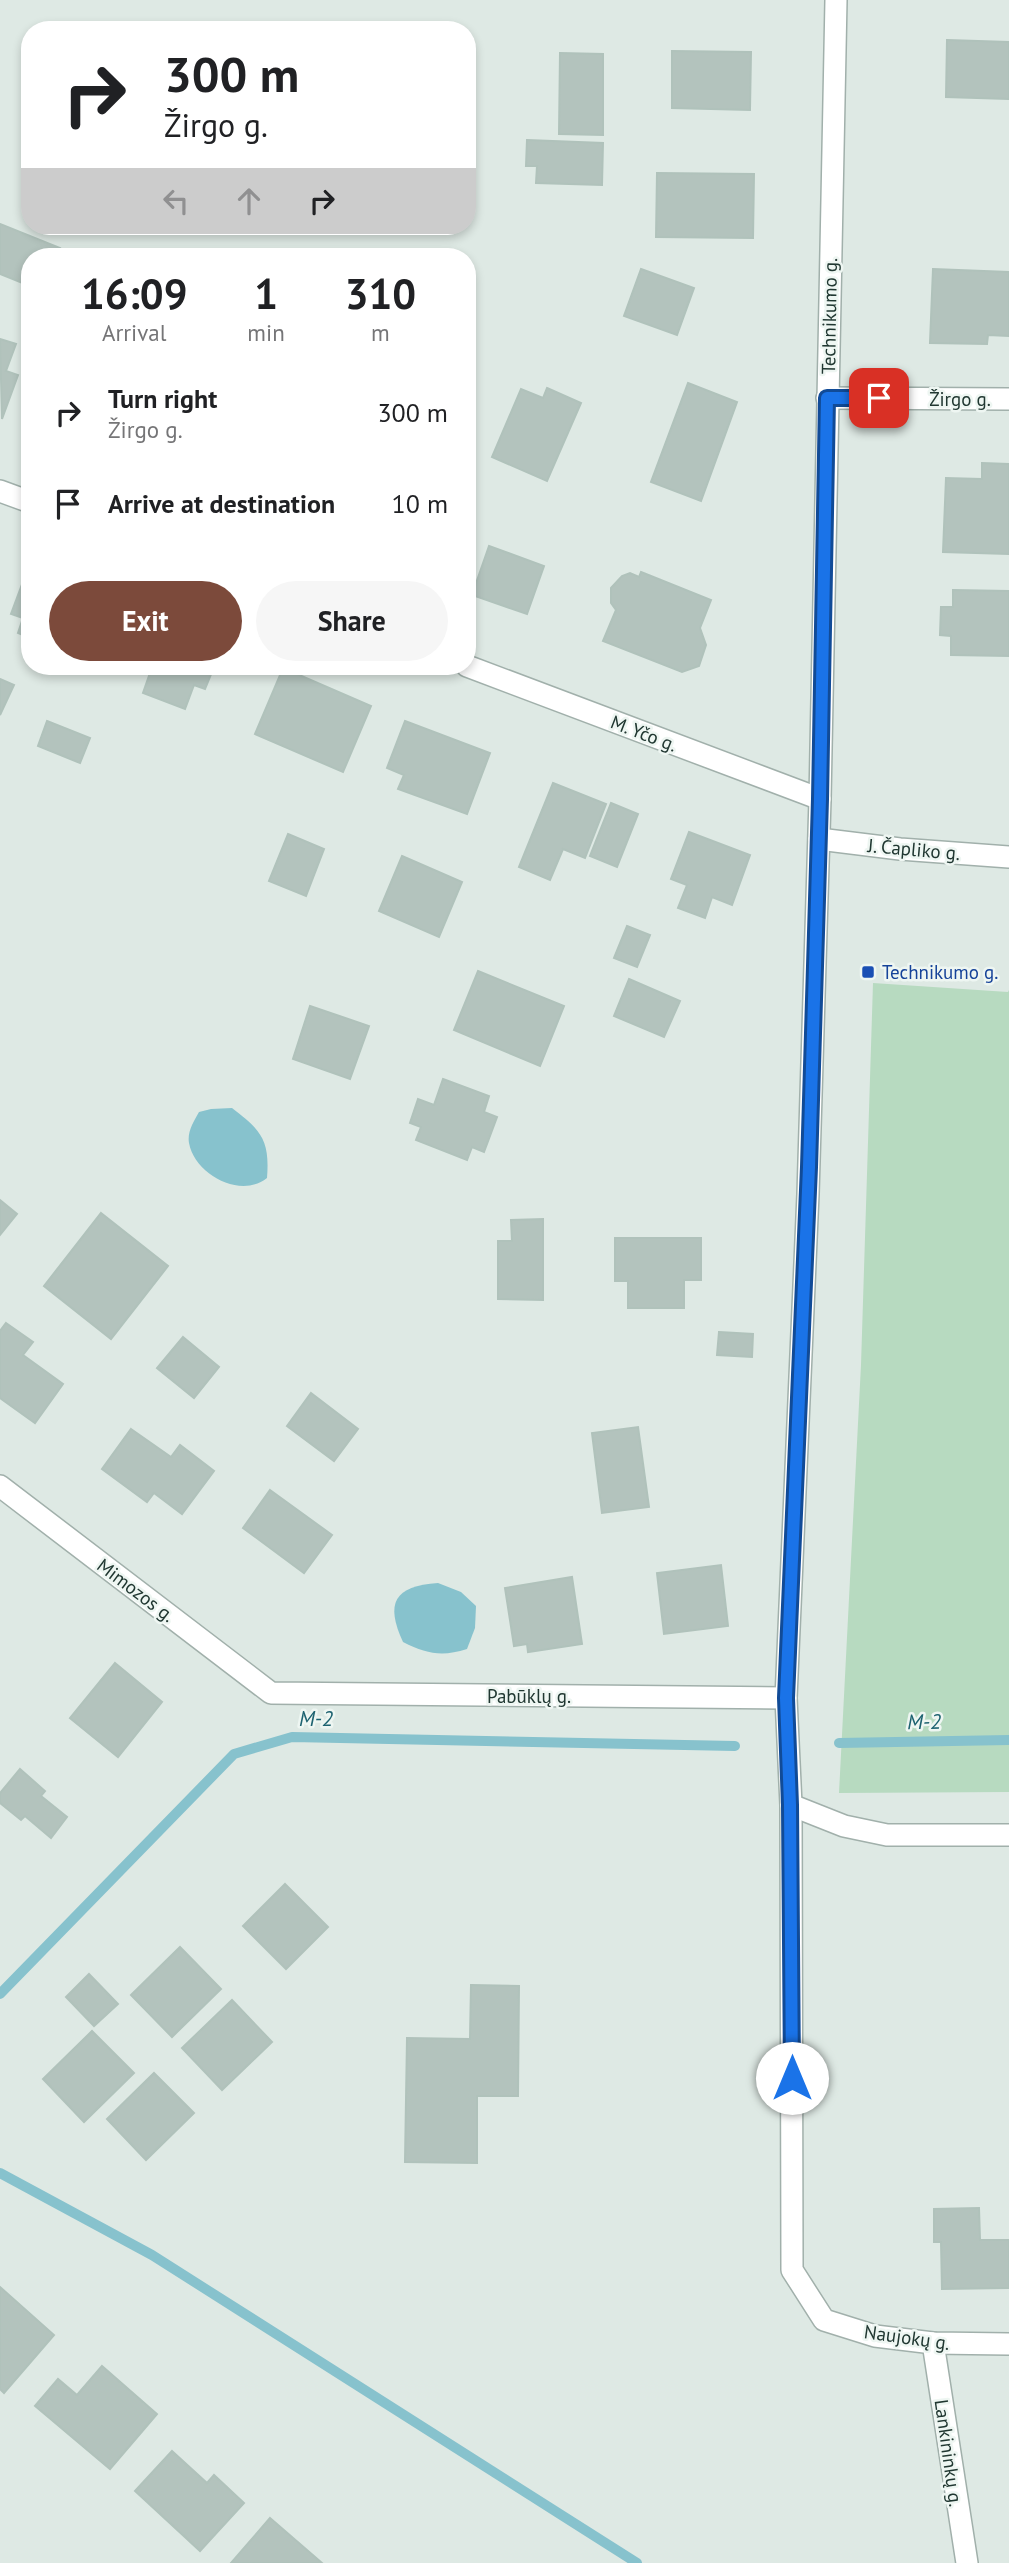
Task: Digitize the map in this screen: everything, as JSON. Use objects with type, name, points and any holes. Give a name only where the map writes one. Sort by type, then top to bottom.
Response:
[{"type":"street","name":"Technikumo g.","points":[[792,2270],[790,1805],[786,1698],[808,1194],[819,839],[836,0]]},
{"type":"street","name":"Žirgo g.","points":[[827,398],[1009,399]]},
{"type":"street","points":[[0,491],[21,499]]},
{"type":"street","name":"M. Yčo g.","points":[[476,669],[820,799]]},
{"type":"street","name":"J. Čapliko g.","points":[[819,839],[900,849],[1009,857]]},
{"type":"street","name":"Mimozos g.","points":[[0,1486],[271,1693]]},
{"type":"street","name":"Pabūklų g.","points":[[271,1693],[786,1698]]},
{"type":"street","points":[[790,1805],[844,1826],[887,1835],[1009,1835]]},
{"type":"street","name":"Naujokų g.","points":[[792,2270],[824,2320],[875,2336],[933,2343],[1009,2344]]},
{"type":"street","name":"Lankininkų g.","points":[[933,2343],[967,2563]]},
{"type":"green space","points":[[873,983],[1009,990],[1009,1792],[839,1793],[861,1365]]},
{"type":"water","points":[[232,1108],[257,1130],[265,1145],[267,1178],[256,1184],[232,1185],[209,1174],[193,1155],[189,1143],[190,1131],[199,1112]]},
{"type":"water","points":[[438,1583],[461,1592],[476,1606],[475,1628],[467,1649],[435,1653],[403,1642],[395,1617],[397,1599],[411,1588]]},
{"type":"building","points":[[947,40],[1009,42],[1009,99],[946,97]]},
{"type":"building","points":[[672,51],[751,52],[750,110],[672,108]]},
{"type":"building","points":[[560,53],[603,54],[603,135],[559,134]]},
{"type":"building","points":[[527,140],[603,143],[602,185],[536,183],[537,166],[526,166]]},
{"type":"building","points":[[657,173],[754,174],[753,238],[656,237]]},
{"type":"building","points":[[0,224],[21,232],[21,235],[60,248],[21,248],[21,282],[0,274]]},
{"type":"building","points":[[641,269],[694,288],[677,335],[624,316]]},
{"type":"building","points":[[933,269],[1009,272],[1009,336],[988,335],[987,344],[930,343]]},
{"type":"building","points":[[0,339],[16,344],[6,371],[18,375],[2,419]]},
{"type":"building","points":[[688,383],[737,402],[701,501],[651,482]]},
{"type":"building","points":[[547,388],[581,403],[547,481],[492,457],[521,389],[543,398]]},
{"type":"building","points":[[982,463],[1009,464],[1009,554],[943,552],[946,478],[982,479]]},
{"type":"building","points":[[489,546],[544,566],[527,614],[476,596],[476,583]]},
{"type":"building","points":[[641,572],[711,600],[700,628],[706,645],[699,666],[682,672],[603,641],[616,610],[611,603],[611,588],[622,576],[630,573],[639,577]]},
{"type":"building","points":[[21,587],[21,617],[11,614]]},
{"type":"building","points":[[953,590],[1009,591],[1009,656],[951,655],[951,636],[940,635],[941,607],[953,607]]},
{"type":"building","points":[[149,675],[211,675],[205,689],[194,685],[185,709],[143,693]]},
{"type":"building","points":[[280,675],[299,675],[371,706],[343,772],[255,734]]},
{"type":"building","points":[[0,679],[14,685],[0,715]]},
{"type":"building","points":[[47,721],[90,738],[80,763],[38,746]]},
{"type":"building","points":[[405,721],[490,753],[467,814],[398,789],[404,775],[387,768]]},
{"type":"building","points":[[553,783],[606,804],[585,858],[563,849],[550,880],[519,867]]},
{"type":"building","points":[[611,803],[638,814],[617,867],[590,856]]},
{"type":"building","points":[[689,832],[750,855],[732,905],[712,897],[705,918],[678,908],[687,885],[671,879]]},
{"type":"building","points":[[288,834],[324,849],[306,896],[269,881]]},
{"type":"building","points":[[402,856],[462,882],[439,937],[379,911]]},
{"type":"building","points":[[627,926],[650,935],[637,967],[614,958]]},
{"type":"building","points":[[478,971],[564,1006],[540,1066],[454,1030]]},
{"type":"building","points":[[629,979],[680,1001],[664,1037],[614,1016]]},
{"type":"building","points":[[310,1006],[369,1026],[350,1079],[293,1059]]},
{"type":"building","points":[[443,1079],[489,1096],[484,1112],[497,1117],[484,1152],[472,1147],[467,1160],[416,1140],[421,1127],[410,1123],[418,1099],[434,1105]]},
{"type":"building","points":[[0,1200],[17,1214],[0,1235]]},
{"type":"building","points":[[101,1213],[168,1266],[111,1339],[44,1286]]},
{"type":"building","points":[[543,1219],[543,1300],[498,1299],[498,1241],[512,1241],[511,1220]]},
{"type":"building","points":[[615,1238],[701,1238],[701,1280],[684,1280],[684,1308],[628,1308],[628,1281],[615,1281]]},
{"type":"building","points":[[6,1323],[33,1342],[23,1355],[63,1384],[35,1423],[0,1398],[0,1331]]},
{"type":"building","points":[[719,1332],[753,1334],[752,1357],[717,1355]]},
{"type":"building","points":[[183,1337],[219,1367],[194,1398],[157,1368]]},
{"type":"building","points":[[311,1393],[358,1429],[334,1461],[287,1426]]},
{"type":"building","points":[[638,1427],[649,1507],[602,1513],[592,1433]]},
{"type":"building","points":[[131,1429],[171,1457],[180,1445],[214,1471],[182,1514],[154,1493],[147,1502],[102,1469]]},
{"type":"building","points":[[270,1490],[332,1535],[304,1573],[243,1528]]},
{"type":"building","points":[[721,1565],[728,1626],[664,1634],[657,1573]]},
{"type":"building","points":[[572,1577],[582,1644],[528,1652],[527,1644],[514,1646],[505,1588]]},
{"type":"building","points":[[115,1663],[162,1702],[118,1757],[70,1718]]},
{"type":"building","points":[[20,1769],[45,1791],[41,1796],[67,1817],[51,1838],[25,1816],[21,1820],[0,1803],[0,1793]]},
{"type":"building","points":[[285,1884],[328,1927],[286,1969],[243,1926]]},
{"type":"building","points":[[180,1947],[221,1989],[172,2037],[131,1995]]},
{"type":"building","points":[[89,1974],[118,2004],[94,2026],[66,1997]]},
{"type":"building","points":[[471,1985],[519,1986],[518,2096],[477,2096],[477,2163],[405,2162],[407,2038],[470,2039]]},
{"type":"building","points":[[232,2000],[272,2042],[222,2090],[182,2048]]},
{"type":"building","points":[[92,2031],[134,2073],[84,2122],[43,2079]]},
{"type":"building","points":[[154,2073],[194,2113],[146,2160],[107,2119]]},
{"type":"building","points":[[979,2208],[980,2240],[1009,2240],[1009,2288],[942,2289],[941,2242],[934,2242],[934,2209]]},
{"type":"building","points":[[0,2287],[54,2335],[4,2393],[0,2389]]},
{"type":"building","points":[[102,2366],[157,2414],[110,2469],[35,2406],[58,2379],[77,2395]]},
{"type":"building","points":[[172,2451],[207,2483],[214,2475],[244,2503],[200,2551],[135,2491]]},
{"type":"building","points":[[270,2518],[322,2563],[231,2563]]},
{"type":"waterway","name":"M-2","points":[[0,1994],[234,1754],[292,1737],[735,1746]]},
{"type":"waterway","name":"M-2","points":[[839,1743],[1009,1740]]},
{"type":"waterway","points":[[0,2173],[152,2255],[637,2563]]},
{"type":"place","name":"Technikumo g.","points":[[868,972]]},
{"type":"route","points":[[792,2078],[790,1805],[786,1698],[809,1167],[820,799],[827,398],[879,398]]}]
